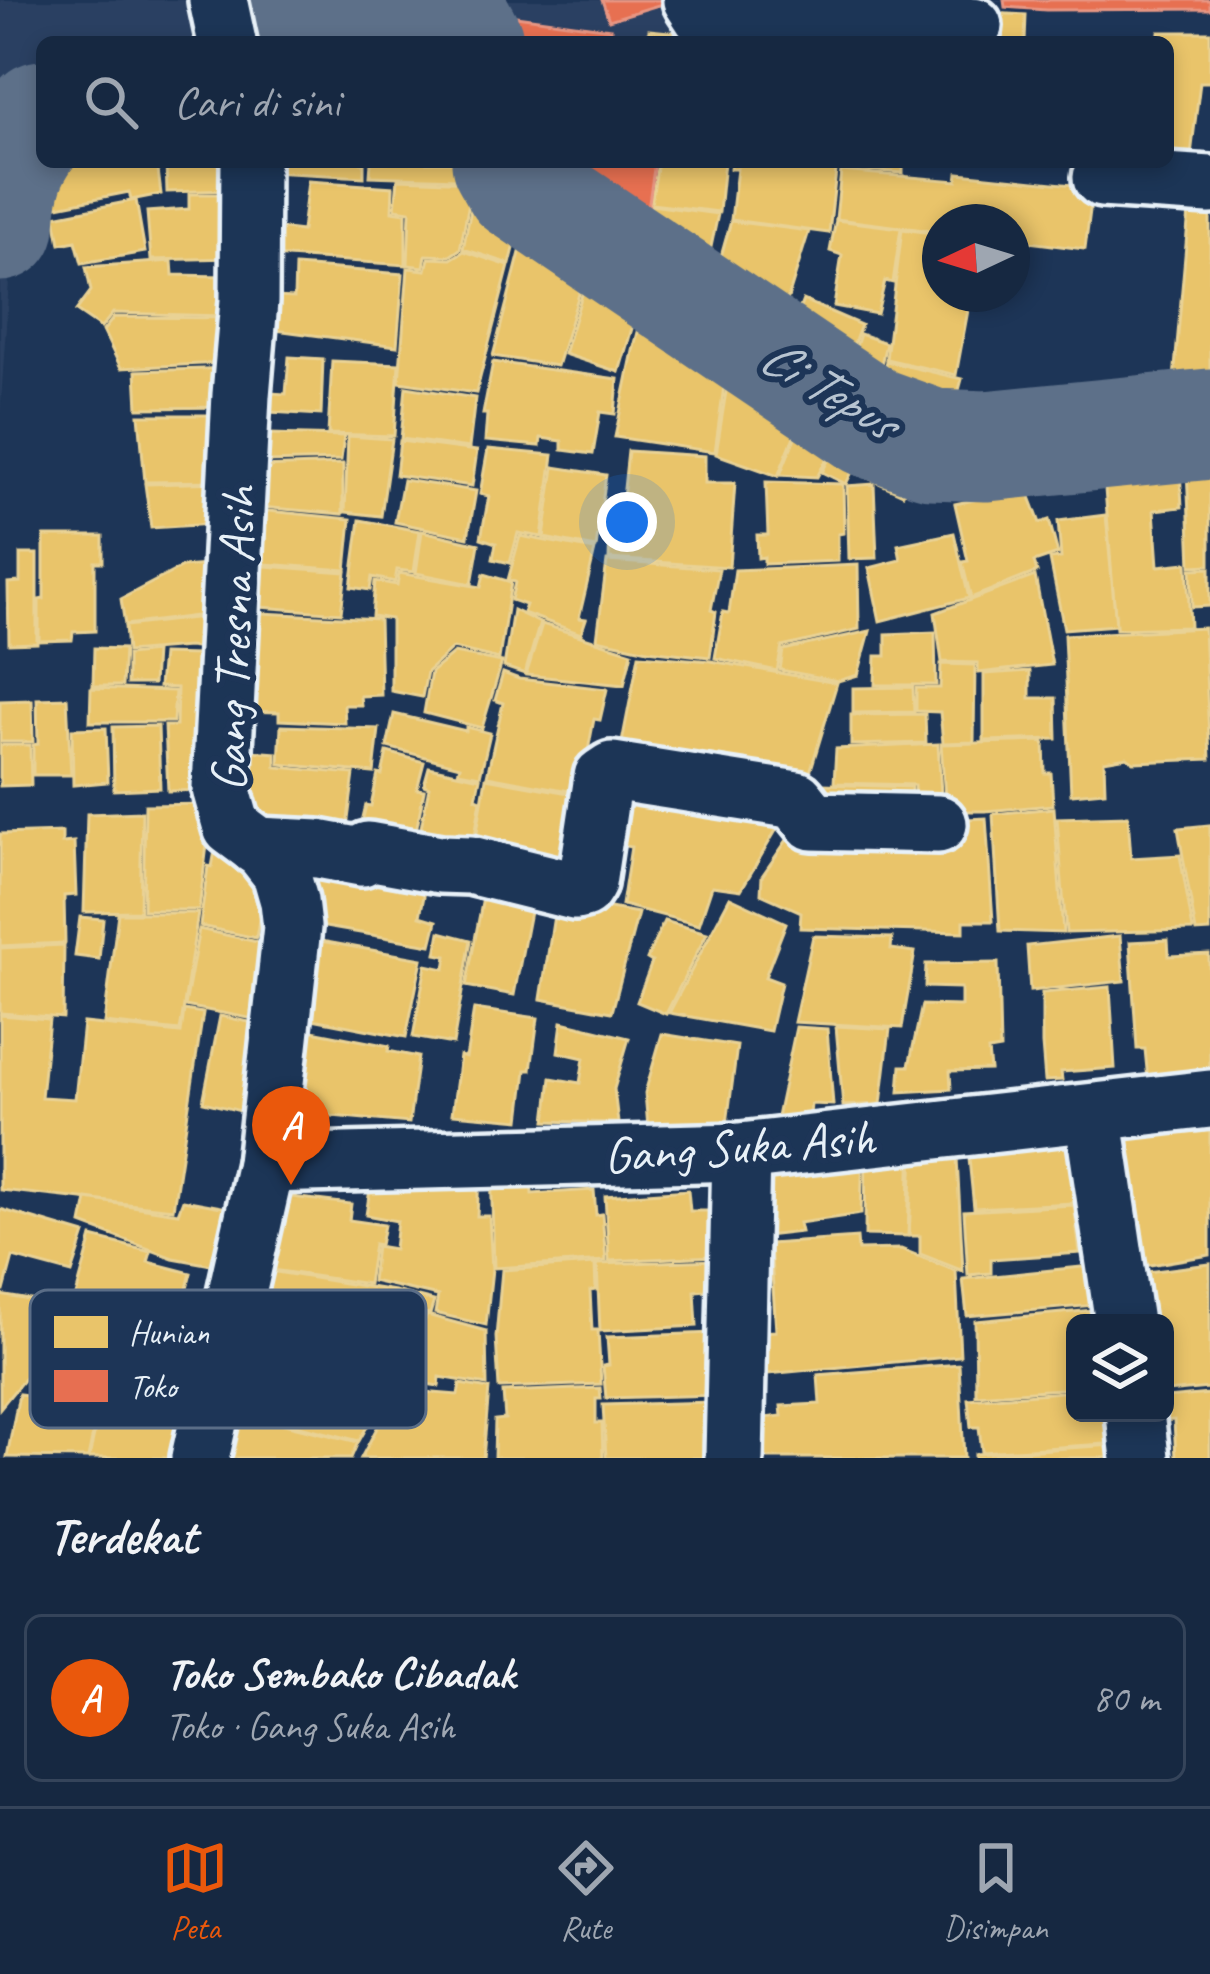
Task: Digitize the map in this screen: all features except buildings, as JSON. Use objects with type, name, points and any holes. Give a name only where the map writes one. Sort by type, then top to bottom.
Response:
[{"type":"street","points":[[692,0],[704,17],[717,22],[973,26]]},
{"type":"street","name":"Gang Tresna Asih","points":[[238,1290],[266,1164],[292,927],[281,873],[232,827],[220,788],[249,301],[250,168]]},
{"type":"street","points":[[1102,178],[1210,185]]},
{"type":"street","points":[[257,846],[361,856],[368,851],[470,865],[575,891],[587,883],[603,777],[612,771],[796,800],[813,821],[938,824]]},
{"type":"street","name":"Gang Suka Asih","points":[[266,1164],[741,1152],[1210,1100]]},
{"type":"street","points":[[1093,1114],[1123,1314]]},
{"type":"street","points":[[734,1458],[741,1152]]},
{"type":"street","points":[[1136,1422],[1140,1458]]},
{"type":"street","name":"Gang Tresna Asih","points":[[200,1458],[207,1428]]},
{"type":"shaded area","points":[[0,0],[313,0],[220,36],[36,36],[36,106],[20,113],[0,417]]},
{"type":"shaded area","points":[[499,0],[1210,0],[707,6],[705,36],[509,36]]},
{"type":"waterway","name":"Ci Tepus","points":[[277,36],[347,18],[438,6],[456,20],[465,36]]},
{"type":"waterway","name":"Ci Tepus","points":[[0,226],[10,166],[36,125]]},
{"type":"waterway","name":"Ci Tepus","points":[[510,168],[520,185],[871,422],[932,444],[986,446],[1210,424]]},
{"type":"place","name":"Toko Sembako Cibadak","points":[[291,1185]]}]
